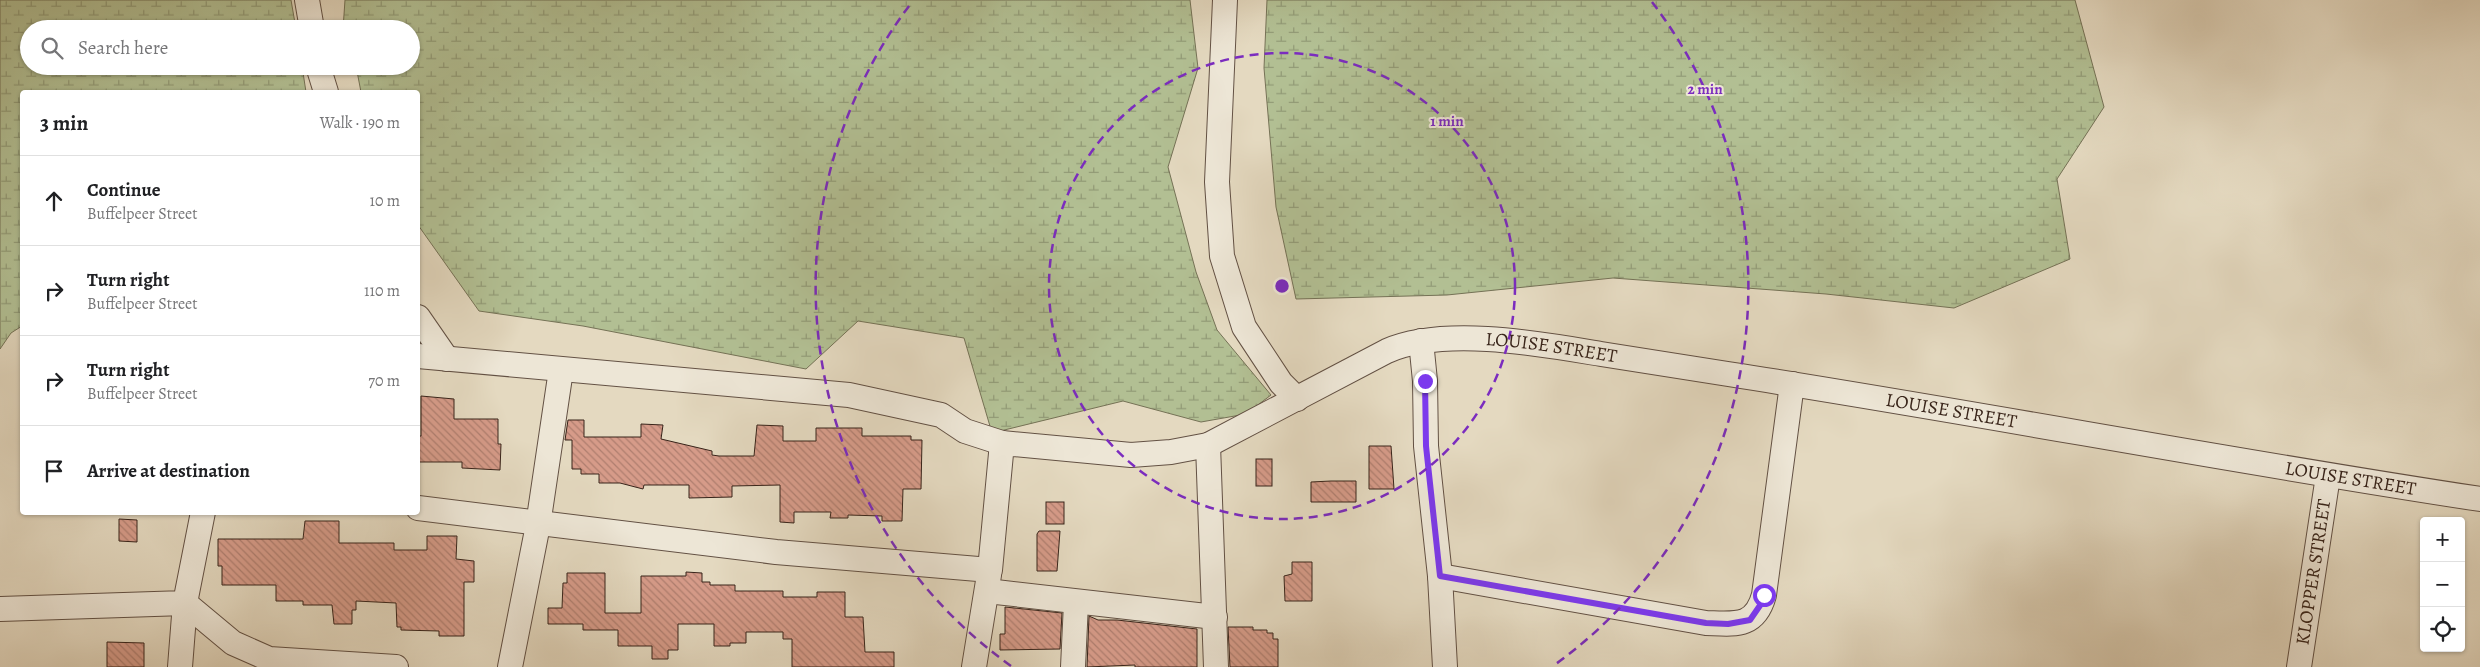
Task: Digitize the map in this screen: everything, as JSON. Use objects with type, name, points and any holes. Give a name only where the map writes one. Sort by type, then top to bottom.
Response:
[{"type":"street","points":[[306,0],[310,20]]},
{"type":"street","points":[[1225,0],[1217,182],[1222,256],[1244,327],[1281,384],[1297,399]]},
{"type":"street","points":[[321,75],[325,90]]},
{"type":"street","points":[[420,320],[447,359]]},
{"type":"street","name":"LOUISE STREET","points":[[420,356],[849,395],[941,415],[966,431],[1002,443],[1131,455],[1171,452],[1208,444],[1401,345],[1442,339],[1520,341],[1792,384],[2328,476],[2480,499]]},
{"type":"street","points":[[1421,341],[1425,381],[1426,446],[1440,576],[1445,667]]},
{"type":"street","points":[[510,667],[538,525],[561,370]]},
{"type":"street","points":[[1440,576],[1706,623],[1728,624],[1750,620],[1761,604],[1764,595],[1792,384]]},
{"type":"street","points":[[974,667],[989,581],[1002,443]]},
{"type":"street","points":[[1208,444],[1216,667]]},
{"type":"street","name":"KLOPPER STREET","points":[[2299,667],[2328,476]]},
{"type":"street","points":[[420,508],[538,525],[665,537],[989,581],[1076,603],[1215,617]]},
{"type":"street","points":[[180,667],[185,603],[202,515]]},
{"type":"street","points":[[0,609],[185,603],[233,643],[269,659],[396,667]]},
{"type":"street","points":[[1073,667],[1076,603]]},
{"type":"green space","points":[[0,0],[291,0],[294,20],[20,20],[20,75],[303,75],[306,90],[20,90],[20,327],[11,333],[0,349]]},
{"type":"green space","points":[[345,0],[1190,0],[1198,68],[1168,167],[1196,272],[1217,330],[1271,395],[1246,414],[1201,422],[1123,401],[992,433],[964,338],[858,321],[806,369],[583,326],[479,311],[420,228],[420,90],[361,90],[358,75],[420,75],[420,20],[344,20]]},
{"type":"green space","points":[[1267,0],[2075,0],[2104,107],[2057,179],[2070,259],[1954,308],[1826,294],[1613,278],[1447,295],[1296,299],[1276,207],[1264,68]]},
{"type":"building","points":[[421,396],[454,399],[454,419],[498,419],[498,444],[501,444],[500,470],[462,468],[462,462],[420,462]]},
{"type":"building","points":[[568,420],[584,420],[584,437],[641,437],[641,424],[663,425],[661,439],[712,451],[712,455],[719,456],[754,456],[757,425],[783,426],[783,441],[816,441],[816,428],[862,428],[862,436],[911,436],[911,440],[922,440],[921,489],[903,489],[902,521],[882,521],[882,516],[848,515],[848,518],[830,518],[831,512],[794,512],[794,523],[780,522],[780,485],[732,486],[732,497],[689,498],[689,485],[644,485],[643,489],[620,483],[599,483],[599,474],[581,474],[581,469],[572,469],[572,440],[565,440]]},
{"type":"building","points":[[1369,446],[1391,446],[1394,489],[1369,489]]},
{"type":"building","points":[[1256,459],[1272,459],[1272,486],[1256,486]]},
{"type":"building","points":[[1356,481],[1356,502],[1311,502],[1311,482]]},
{"type":"building","points":[[1046,502],[1064,502],[1064,524],[1046,524]]},
{"type":"building","points":[[119,519],[137,520],[137,542],[119,541]]},
{"type":"building","points":[[305,521],[339,521],[339,543],[394,543],[394,550],[427,550],[427,536],[457,536],[456,559],[474,561],[474,582],[464,582],[464,636],[439,636],[439,631],[401,630],[401,627],[397,627],[396,603],[356,601],[356,610],[352,610],[352,624],[334,624],[332,605],[303,605],[303,601],[276,601],[276,585],[222,585],[222,566],[218,566],[218,539],[303,539]]},
{"type":"building","points":[[1039,531],[1060,531],[1057,571],[1037,571],[1037,534]]},
{"type":"building","points":[[1292,562],[1312,562],[1312,601],[1285,601],[1284,576],[1292,574]]},
{"type":"building","points":[[686,572],[702,573],[702,582],[710,582],[710,585],[735,585],[735,591],[783,591],[783,597],[817,597],[817,592],[845,592],[845,617],[863,617],[865,652],[894,652],[894,667],[792,667],[792,639],[783,639],[783,632],[746,632],[746,643],[714,646],[714,624],[678,624],[678,650],[668,650],[668,659],[652,659],[652,646],[618,646],[618,630],[583,630],[583,624],[548,624],[548,608],[562,608],[563,583],[567,583],[567,573],[605,573],[605,613],[641,613],[641,576],[686,576]]},
{"type":"building","points":[[1005,607],[1062,613],[1060,649],[1000,650],[1000,634],[1005,634]]},
{"type":"building","points":[[1089,616],[1098,620],[1117,620],[1197,629],[1197,667],[1135,667],[1135,665],[1087,667]]},
{"type":"building","points":[[1228,627],[1253,627],[1253,630],[1267,630],[1267,633],[1273,633],[1273,639],[1278,639],[1278,667],[1230,667]]},
{"type":"building","points":[[107,642],[144,643],[144,667],[107,667]]},
{"type":"route","points":[[1425,381],[1426,446],[1440,576],[1706,623],[1728,624],[1750,620],[1756,614],[1764,595]]}]
